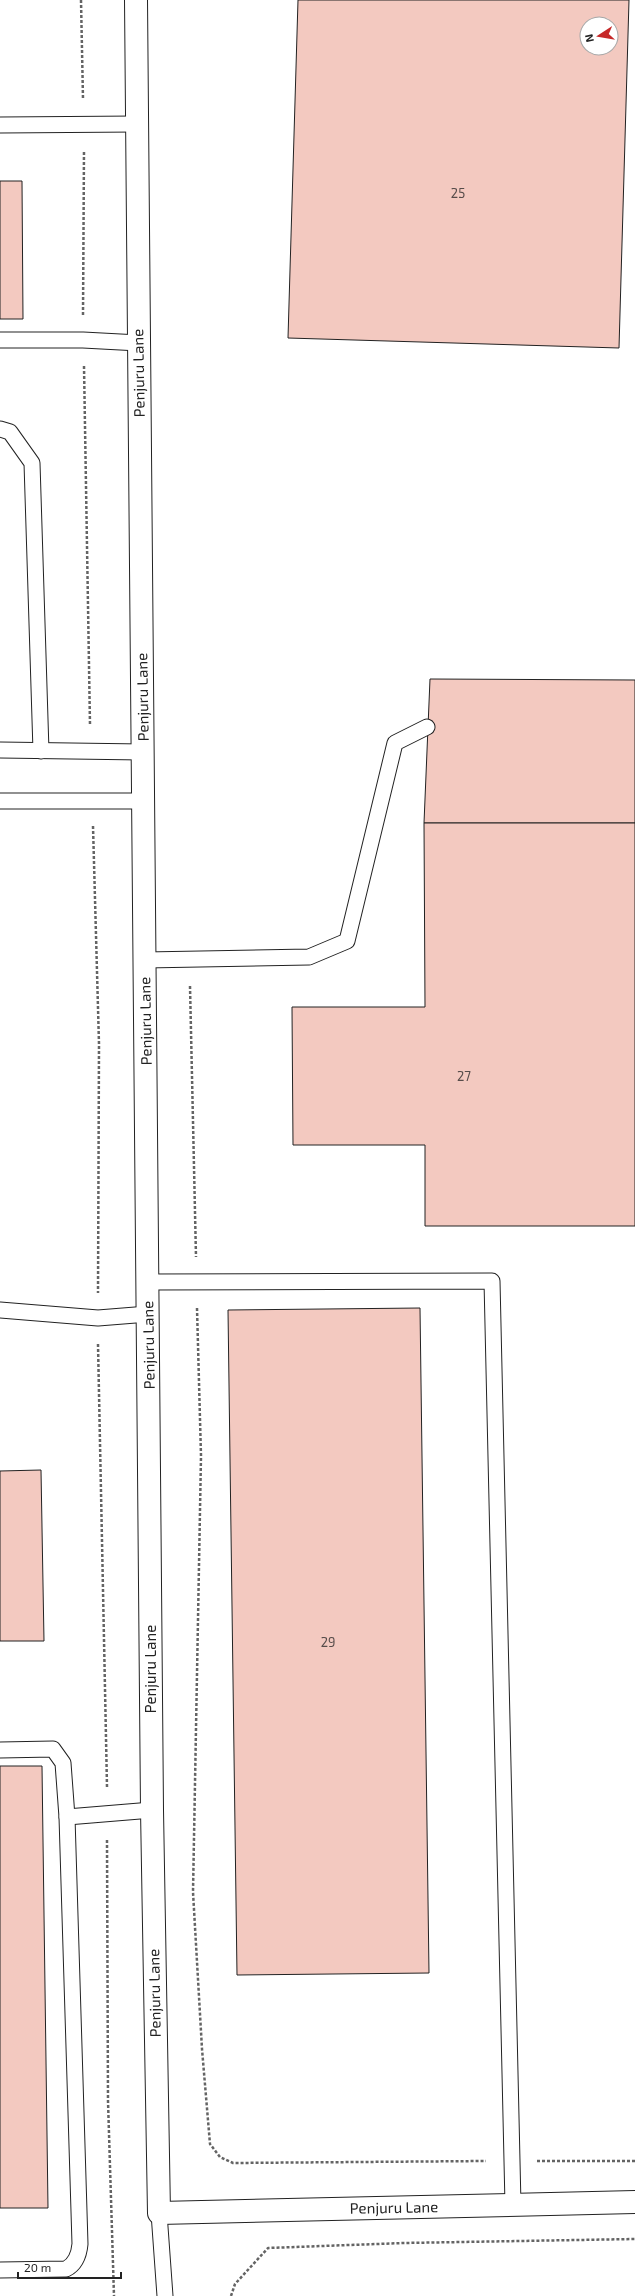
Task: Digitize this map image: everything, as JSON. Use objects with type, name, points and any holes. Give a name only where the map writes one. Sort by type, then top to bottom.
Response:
[{"type":"street","name":"Penjuru Lane","points":[[136,0],[152,1810],[159,2213],[635,2202]]},
{"type":"lane","points":[[0,125],[137,124]]},
{"type":"lane","points":[[0,340],[83,340],[138,343]]},
{"type":"lane","points":[[0,429],[10,432],[32,463],[41,751]]},
{"type":"lane","points":[[145,960],[308,957],[347,941],[395,743],[427,727]]},
{"type":"lane","points":[[0,750],[143,752]]},
{"type":"lane","points":[[0,801],[144,801]]},
{"type":"lane","points":[[148,1282],[492,1281],[514,2205]]},
{"type":"lane","points":[[0,1310],[98,1318],[148,1314]]},
{"type":"lane","points":[[0,1750],[54,1749],[63,1763],[67,1817],[80,2244],[76,2259],[72,2266],[66,2269],[0,2270]]},
{"type":"lane","points":[[67,1817],[152,1810]]},
{"type":"lane","points":[[159,2213],[165,2296]]},
{"type":"path","points":[[81,0],[84,125],[83,340],[90,751]]},
{"type":"path","points":[[92,801],[98,1044],[98,1318],[107,1814],[108,2101],[114,2296]]},
{"type":"path","points":[[189,959],[201,1456],[194,1892],[202,2048],[210,2144],[220,2157],[233,2163],[635,2160]]},
{"type":"path","points":[[231,2296],[235,2284],[268,2248],[404,2243],[635,2239]]},
{"type":"building","points":[[298,0],[629,0],[619,348],[288,338]]},
{"type":"building","points":[[0,181],[22,181],[23,319],[0,319]]},
{"type":"building","points":[[430,679],[635,680],[635,823],[424,823]]},
{"type":"building","points":[[424,823],[635,823],[635,1226],[425,1226],[425,1145],[293,1145],[292,1007],[425,1007]]},
{"type":"building","points":[[420,1308],[429,1973],[237,1975],[228,1310]]},
{"type":"building","points":[[41,1470],[44,1641],[0,1641],[0,1471]]},
{"type":"building","points":[[0,1766],[42,1766],[48,2208],[0,2208]]}]
